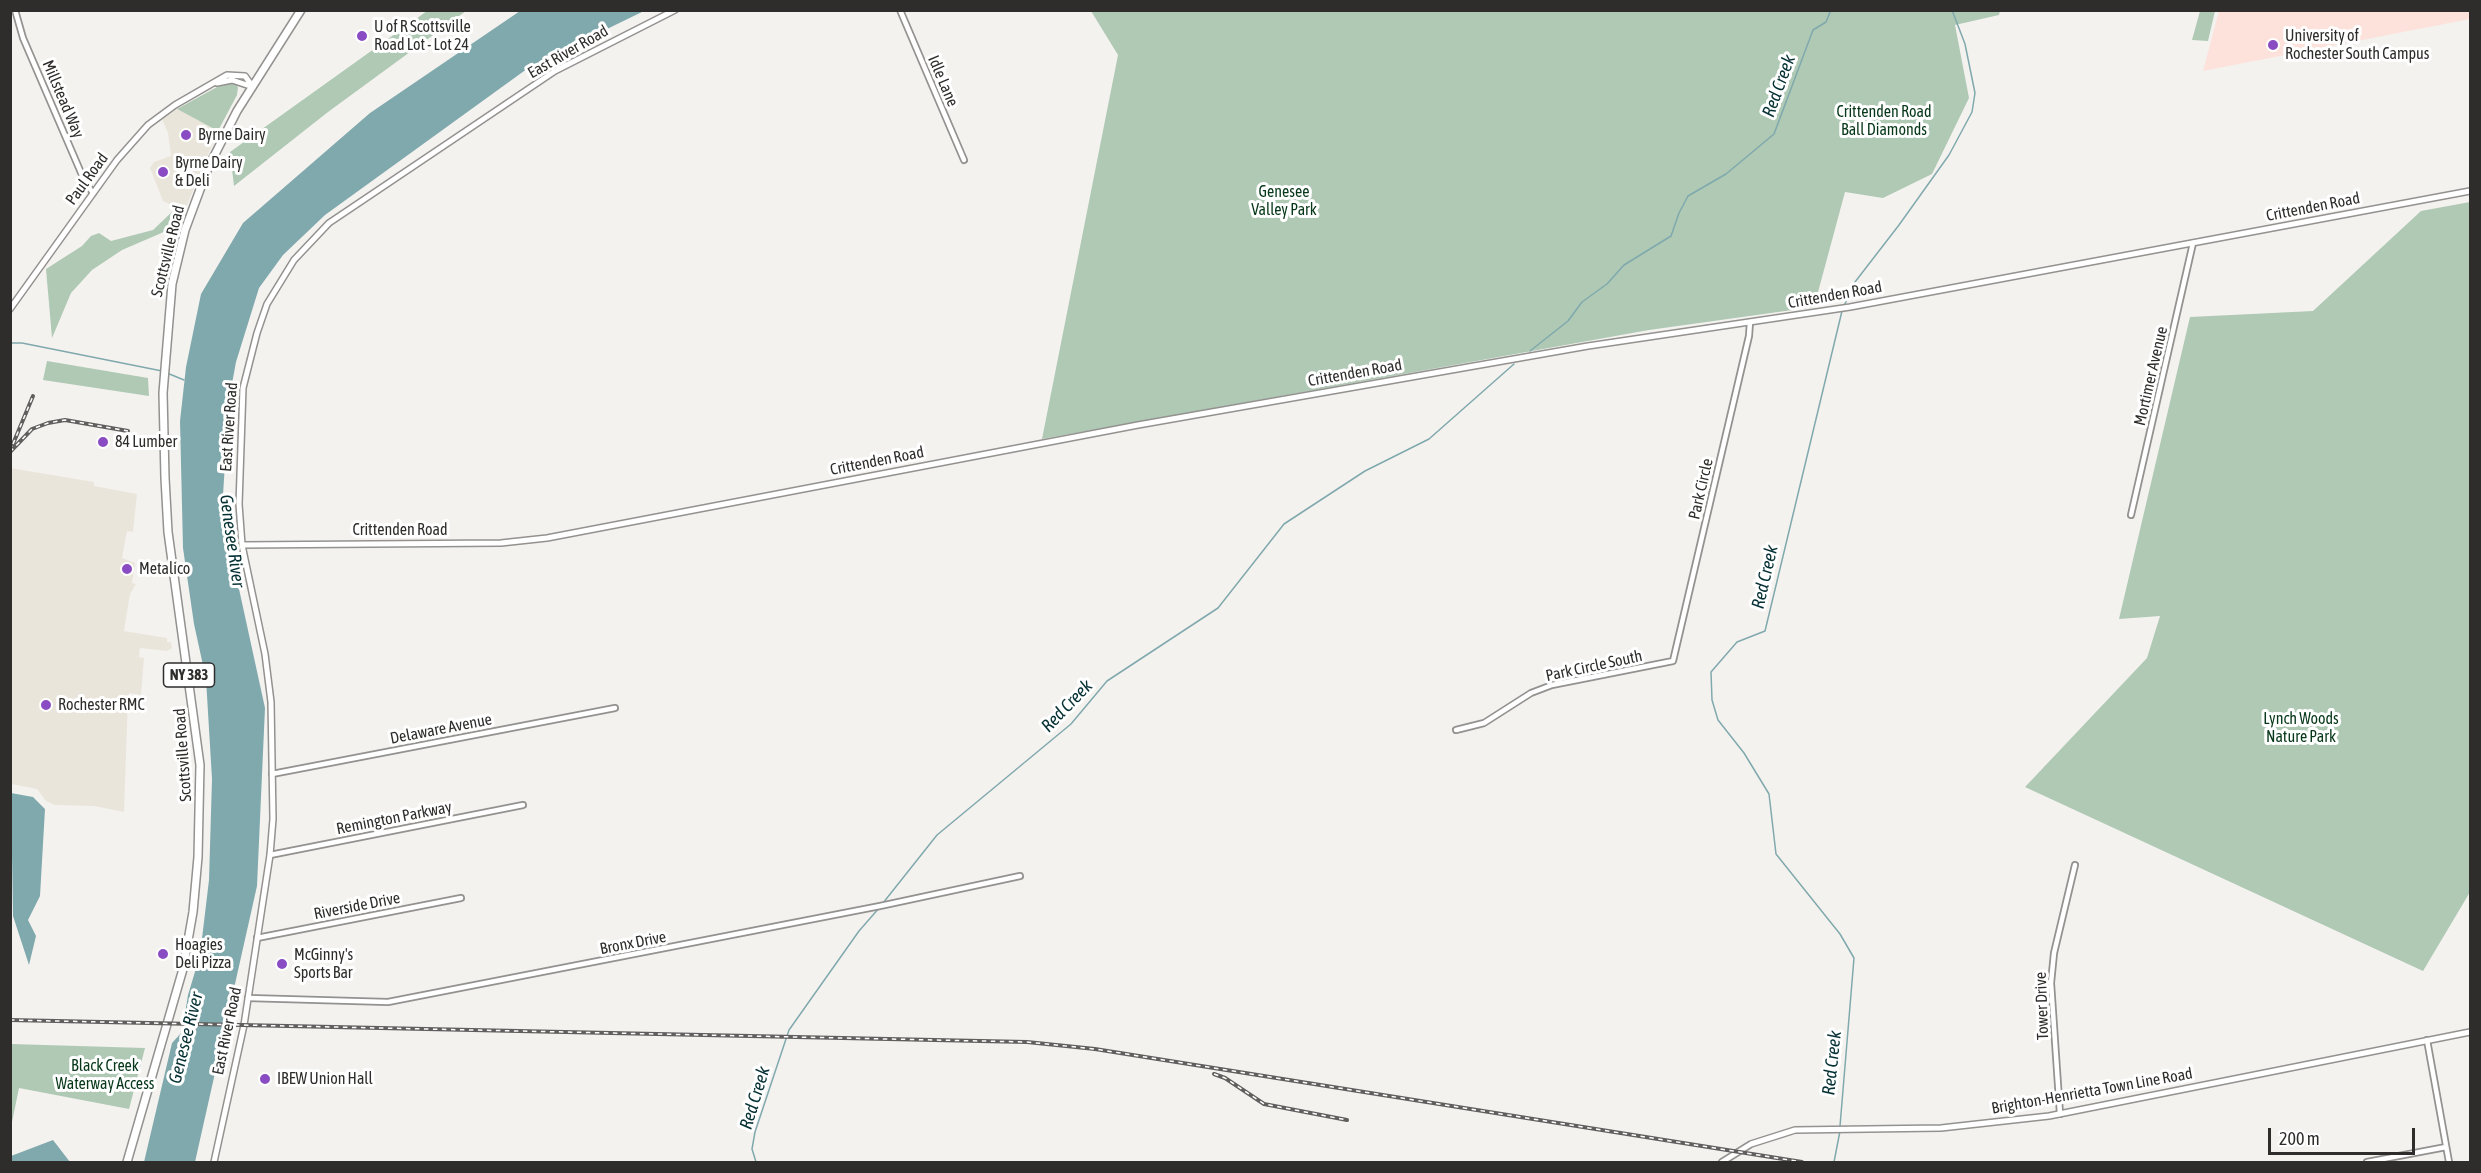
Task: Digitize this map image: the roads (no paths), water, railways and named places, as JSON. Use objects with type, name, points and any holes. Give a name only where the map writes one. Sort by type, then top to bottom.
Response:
[{"type":"main road","name":"Scottsville Road","points":[[127,1162],[183,969],[193,912],[198,857],[200,765],[168,532],[163,424],[165,361],[172,284],[189,216],[216,152],[301,10]]},
{"type":"street","name":"Millstead Way","points":[[15,10],[28,48],[87,185],[93,194]]},
{"type":"street","name":"East River Road","points":[[214,1162],[248,998],[270,855],[272,702],[265,654],[242,545],[239,464],[243,388],[267,304],[294,260],[329,224],[555,71],[675,10]]},
{"type":"street","name":"Idle Lane","points":[[900,10],[964,160]]},
{"type":"street","name":"Paul Road","points":[[10,309],[93,194],[142,131],[169,109],[224,77],[236,74],[245,76],[253,87]]},
{"type":"street","name":"Crittenden Road","points":[[242,545],[501,543],[537,540],[1138,425],[1588,346],[1833,310],[2470,191]]},
{"type":"street","name":"Mortimer Avenue","points":[[2131,515],[2193,243]]},
{"type":"street","name":"Park Circle","points":[[1673,661],[1749,336],[1750,322]]},
{"type":"street","name":"Park Circle South","points":[[1456,730],[1484,723],[1532,693],[1552,685],[1673,661]]},
{"type":"street","name":"Delaware Avenue","points":[[272,774],[615,708]]},
{"type":"street","name":"Remington Parkway","points":[[270,855],[523,805]]},
{"type":"street","name":"Tower Drive","points":[[2060,1114],[2051,983],[2054,953],[2075,865]]},
{"type":"street","name":"Bronx Drive","points":[[248,998],[388,1002],[858,911],[1020,876]]},
{"type":"street","name":"Riverside Drive","points":[[257,938],[461,898]]},
{"type":"street","name":"Brighton-Henrietta Town Line Road","points":[[1722,1162],[1744,1147],[1795,1130],[1961,1127],[2060,1114],[2470,1032]]},
{"type":"street","points":[[2427,1040],[2449,1162]]},
{"type":"street","points":[[2367,1162],[2446,1146]]},
{"type":"water","name":"Genesee River","points":[[520,11],[644,11],[531,66],[325,215],[283,255],[259,288],[236,362],[229,400],[222,511],[265,708],[257,886],[195,1162],[144,1162],[172,1043],[182,1032],[188,995],[200,955],[209,880],[212,779],[206,679],[194,624],[183,548],[180,421],[186,367],[201,294],[243,223],[370,113]]},
{"type":"water","points":[[11,793],[33,797],[45,809],[40,896],[28,920],[36,936],[29,965],[13,916]]},
{"type":"water","points":[[53,1140],[70,1162],[11,1162],[11,1156]]},
{"type":"waterway","name":"Red Creek","points":[[1530,351],[1568,321],[1582,302],[1607,284],[1624,265],[1671,236],[1688,196],[1726,174],[1774,134],[1813,30],[1826,22],[1831,10]]},
{"type":"waterway","name":"Red Creek","points":[[1844,306],[1855,282],[1949,155],[1972,112],[1975,93],[1965,44],[1952,10]]},
{"type":"waterway","name":"Red Creek","points":[[1840,1126],[1854,958],[1840,934],[1776,854],[1769,794],[1744,753],[1718,720],[1712,700],[1711,672],[1737,642],[1765,631],[1842,311]]},
{"type":"waterway","points":[[10,343],[22,343],[162,371]]},
{"type":"waterway","name":"Red Creek","points":[[883,903],[937,835],[1071,724],[1107,681],[1218,608],[1284,524],[1365,471],[1429,439],[1514,364]]},
{"type":"waterway","points":[[167,373],[184,380]]},
{"type":"waterway","name":"Red Creek","points":[[756,1162],[752,1149],[755,1132],[789,1030],[859,931],[880,907]]},
{"type":"waterway","name":"Red Creek","points":[[1834,1162],[1840,1131]]},
{"type":"railway","points":[[13,444],[33,396]]},
{"type":"railway","points":[[10,452],[32,429],[48,423],[65,420],[128,431]]},
{"type":"railway","points":[[10,1020],[1027,1042],[1095,1049],[1802,1162]]},
{"type":"railway","points":[[1214,1074],[1225,1078],[1264,1104],[1347,1120]]},
{"type":"place","name":"U of R Scottsville Road Lot - Lot 24","points":[[362,36]]},
{"type":"place","name":"University of Rochester South Campus","points":[[2273,45]]},
{"type":"place","name":"Byrne Dairy","points":[[186,135]]},
{"type":"place","name":"Byrne Dairy & Deli","points":[[163,172]]},
{"type":"place","name":"84 Lumber","points":[[103,442]]},
{"type":"place","name":"Metalico","points":[[127,569]]},
{"type":"place","name":"Rochester RMC","points":[[46,705]]},
{"type":"place","name":"Hoagies Deli Pizza","points":[[163,954]]},
{"type":"place","name":"McGinny's Sports Bar","points":[[282,964]]},
{"type":"place","name":"IBEW Union Hall","points":[[265,1079]]},
{"type":"park label","name":"Crittenden Road Ball Diamonds","points":[[1884,121]]},
{"type":"park label","name":"Genesee Valley Park","points":[[1284,201]]},
{"type":"park label","name":"Lynch Woods Nature Park","points":[[2301,728]]},
{"type":"park label","name":"Black Creek Waterway Access","points":[[105,1075]]}]
